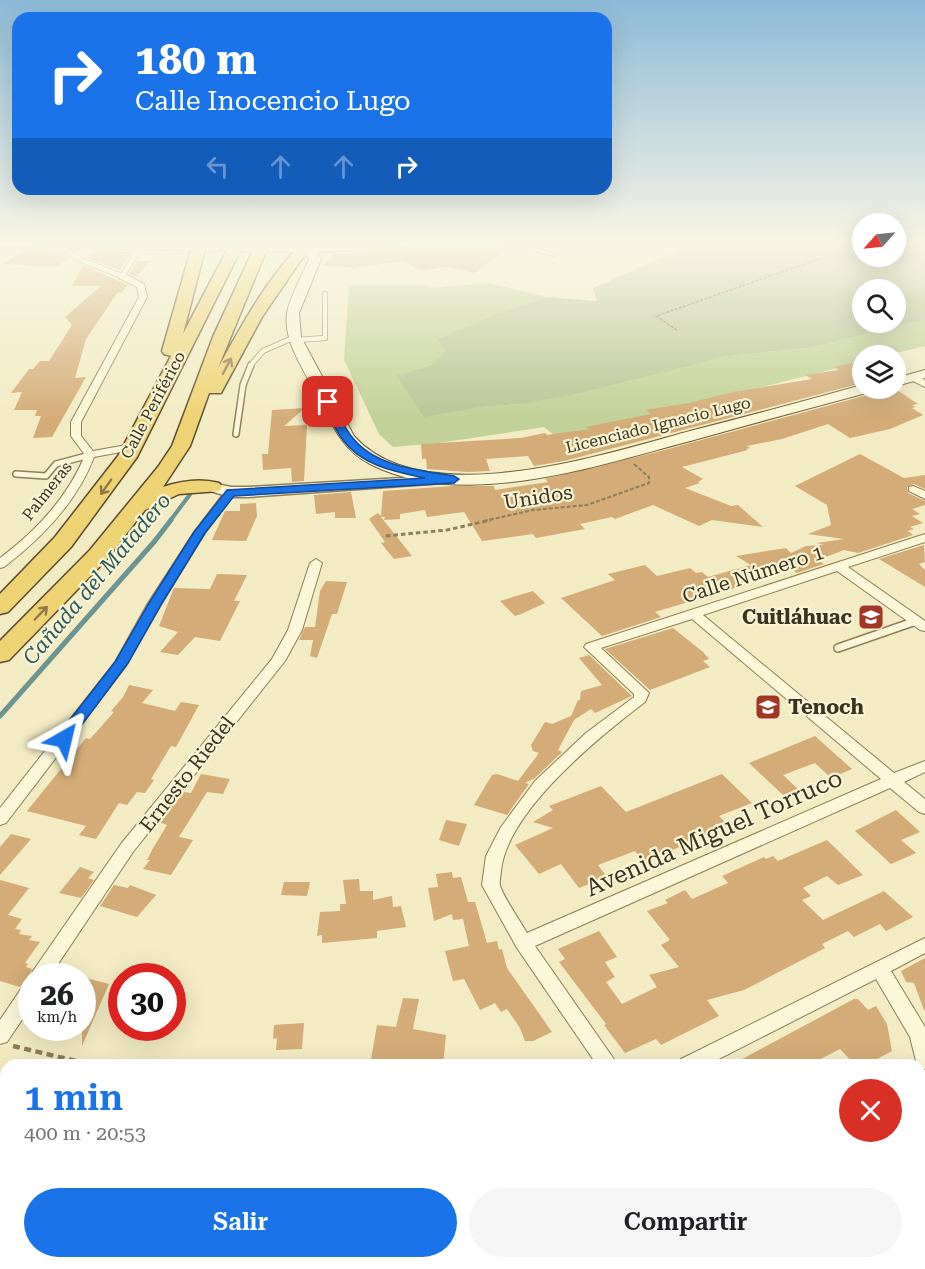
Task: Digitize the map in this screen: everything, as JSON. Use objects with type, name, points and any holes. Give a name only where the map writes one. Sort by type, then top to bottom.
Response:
[{"type":"highway","points":[[164,385],[172,343],[185,301]]},
{"type":"highway","name":"Calle Periférico","points":[[0,607],[63,542],[97,500],[132,447],[207,301]]},
{"type":"highway","name":"Calle Periférico","points":[[0,655],[98,555],[166,470],[188,460],[193,412],[237,301]]},
{"type":"highway","points":[[193,412],[214,391],[254,317],[265,301]]},
{"type":"highway","points":[[188,460],[221,490]]},
{"type":"highway","points":[[136,510],[170,490],[193,486],[221,490]]},
{"type":"main road","points":[[296,338],[293,313],[298,301]]},
{"type":"main road","name":"Licenciado Ignacio Lugo","points":[[296,338],[341,428],[355,447],[376,461],[395,469],[454,479],[514,478],[620,454],[852,393]]},
{"type":"street","name":"Palmeras","points":[[0,574],[4,561],[50,518],[85,472],[90,455],[76,436],[76,422],[141,301]]},
{"type":"street","points":[[919,375],[925,384]]},
{"type":"street","points":[[90,455],[132,447]]},
{"type":"street","points":[[0,819],[121,663],[155,603],[200,532],[221,490],[454,479]]},
{"type":"street","points":[[913,489],[925,496]]},
{"type":"street","name":"Calle Número 1","points":[[523,943],[491,885],[494,856],[507,831],[541,785],[591,736],[636,703],[642,693],[591,649],[592,646],[925,538]]},
{"type":"street","name":"Ernesto Riedel","points":[[49,963],[127,849],[278,661],[295,630],[316,563]]},
{"type":"street","points":[[840,567],[921,624]]},
{"type":"street","points":[[693,613],[925,808]]},
{"type":"street","name":"Avenida Miguel Torruco","points":[[523,943],[925,766]]},
{"type":"street","points":[[523,943],[604,1059]]},
{"type":"street","points":[[700,1059],[925,945]]},
{"type":"street","points":[[879,968],[919,1035],[925,1059]]},
{"type":"street","points":[[5,1041],[18,1016]]},
{"type":"lane","points":[[236,434],[243,380],[250,363],[258,352],[267,346],[296,338],[325,338],[325,301]]},
{"type":"lane","points":[[16,474],[46,476],[56,464],[90,455]]},
{"type":"lane","points":[[838,648],[921,624]]},
{"type":"path","points":[[677,330],[656,316],[698,301]]},
{"type":"path","name":"Unidos","points":[[386,536],[447,530],[533,510],[587,505],[649,483],[651,480],[645,472],[620,454]]},
{"type":"path","points":[[5,1041],[71,1059]]},
{"type":"green space","points":[[348,301],[533,301],[497,313],[437,339],[445,351],[431,365],[396,375],[480,407],[518,404],[728,356],[808,348],[871,333],[906,333],[906,325],[925,320],[925,346],[906,351],[906,345],[852,345],[852,364],[601,427],[554,435],[544,427],[439,443],[393,447],[379,434],[344,360]]},
{"type":"green space","points":[[533,301],[852,301],[852,333],[871,333],[808,348],[728,356],[571,395],[424,417],[396,375],[431,365],[445,351],[437,339],[497,313]]},
{"type":"green space","points":[[906,301],[925,301],[925,320],[906,325]]},
{"type":"building","points":[[83,301],[112,301],[86,339],[75,378],[86,377],[52,437],[33,438],[41,416],[35,416],[37,410],[14,410],[22,392],[11,393],[29,369],[33,369],[40,361],[49,361],[72,325],[65,317]]},
{"type":"building","points":[[852,363],[852,386],[564,461],[534,466],[528,456],[486,459],[490,471],[468,472],[427,469],[426,459],[422,459],[421,444],[521,438],[545,433],[547,435],[589,429],[586,427],[651,414],[645,410],[812,379],[805,375],[839,370],[834,367]]},
{"type":"building","points":[[906,396],[918,404],[912,405],[916,407],[912,408],[923,415],[890,429],[850,438],[828,424],[782,439],[747,446],[750,448],[746,449],[748,450],[682,467],[703,479],[698,482],[700,483],[685,488],[731,506],[738,505],[763,527],[712,520],[699,526],[653,505],[615,519],[612,517],[580,524],[585,529],[536,538],[533,534],[482,541],[464,512],[427,517],[425,510],[400,514],[400,519],[384,520],[385,517],[381,517],[412,556],[394,559],[381,543],[385,542],[369,519],[378,513],[381,516],[383,491],[453,486],[494,486],[495,490],[548,482],[545,479],[657,452],[853,399],[906,399]]},
{"type":"building","points":[[305,408],[284,426],[307,425],[304,481],[292,482],[291,468],[263,470],[262,454],[268,454],[272,410]]},
{"type":"building","points":[[860,454],[904,478],[925,475],[925,489],[914,484],[907,487],[908,493],[925,501],[925,505],[912,509],[920,514],[912,516],[923,523],[910,527],[914,529],[908,531],[913,535],[858,553],[844,550],[818,560],[824,564],[797,573],[791,569],[743,580],[748,584],[655,612],[661,617],[602,636],[561,598],[615,580],[608,574],[645,565],[657,576],[690,568],[708,577],[751,565],[736,556],[786,548],[791,553],[806,546],[824,545],[817,543],[844,539],[808,534],[831,525],[827,505],[795,486]]},
{"type":"building","points":[[351,492],[356,518],[335,518],[335,512],[316,514],[314,495]]},
{"type":"building","points":[[256,503],[257,516],[246,541],[212,540],[225,511],[240,511],[240,504]]},
{"type":"building","points":[[924,545],[925,562],[919,564],[925,570],[925,587],[879,559]]},
{"type":"building","points":[[217,574],[247,575],[234,601],[240,601],[220,641],[195,637],[178,655],[160,652],[178,632],[159,626],[174,588],[210,589]]},
{"type":"building","points":[[326,581],[347,582],[337,614],[332,614],[317,658],[310,656],[313,640],[299,640],[305,627],[315,627],[320,591]]},
{"type":"building","points":[[533,591],[545,603],[515,616],[500,601]]},
{"type":"building","points":[[673,628],[703,652],[709,659],[703,661],[710,667],[650,690],[605,649]]},
{"type":"building","points":[[589,655],[632,696],[595,713],[591,709],[574,720],[558,750],[562,752],[535,778],[525,783],[529,784],[507,815],[474,805],[492,775],[497,774],[518,781],[539,753],[533,751],[531,745],[545,722],[552,724],[571,716],[580,700],[581,691],[602,685],[579,658]]},
{"type":"building","points":[[129,685],[153,690],[142,703],[175,711],[181,702],[199,705],[176,747],[171,746],[145,793],[137,792],[127,805],[119,803],[96,839],[79,835],[86,826],[27,811],[86,738],[90,739],[114,712],[111,711],[123,697]]},
{"type":"building","points":[[815,736],[852,769],[831,778],[815,763],[783,775],[799,790],[784,796],[749,763]]},
{"type":"building","points":[[201,774],[230,779],[223,794],[207,792],[179,837],[193,840],[171,875],[143,869],[150,860],[147,860],[167,825],[159,822],[184,792],[191,793]]},
{"type":"building","points":[[722,774],[752,803],[719,816],[729,826],[644,862],[635,851],[598,865],[607,877],[579,888],[561,864],[539,874],[515,845],[553,828],[533,822],[553,810],[549,806],[601,786],[626,812]]},
{"type":"building","points":[[896,810],[920,832],[901,840],[916,853],[891,864],[855,831]]},
{"type":"building","points":[[446,820],[467,824],[459,846],[439,840]]},
{"type":"building","points":[[11,834],[31,839],[0,875],[0,847]]},
{"type":"building","points":[[827,840],[863,875],[838,885],[827,876],[803,888],[811,896],[802,900],[823,920],[884,891],[913,917],[886,931],[880,924],[854,937],[848,931],[822,944],[825,948],[744,990],[707,1000],[719,1016],[661,1045],[656,1039],[625,1053],[559,962],[565,959],[558,949],[599,931],[617,957],[605,962],[615,977],[606,982],[622,1004],[657,987],[649,975],[679,967],[661,945],[670,940],[647,911],[668,903],[665,900],[685,890],[692,899],[728,883],[722,876],[764,857],[766,859],[773,856],[778,861]]},
{"type":"building","points":[[80,867],[94,872],[88,878],[94,880],[81,898],[59,893]]},
{"type":"building","points":[[452,872],[453,878],[461,877],[468,902],[475,902],[487,943],[497,941],[499,950],[502,949],[507,968],[552,1032],[533,1041],[525,1041],[520,1028],[507,1009],[501,1012],[495,1003],[480,1010],[464,979],[453,981],[445,951],[469,946],[463,919],[453,920],[452,914],[434,921],[428,888],[438,887],[436,874]]},
{"type":"building","points":[[359,879],[360,891],[373,891],[373,900],[392,896],[393,907],[401,906],[406,927],[377,931],[377,938],[322,943],[322,935],[317,936],[320,912],[340,911],[340,904],[346,904],[343,880]]},
{"type":"building","points":[[0,880],[29,888],[8,915],[22,919],[15,929],[21,930],[19,934],[32,936],[29,940],[40,942],[25,963],[18,963],[18,986],[0,981]]},
{"type":"building","points":[[284,882],[310,882],[307,896],[281,895]]},
{"type":"building","points":[[114,885],[128,888],[130,885],[156,895],[137,917],[100,906]]},
{"type":"building","points":[[925,958],[924,1010],[914,983],[906,982],[901,971]]},
{"type":"building","points":[[96,981],[108,984],[96,1014]]},
{"type":"building","points":[[403,998],[419,999],[413,1029],[446,1035],[444,1059],[371,1059],[377,1025],[396,1027]]},
{"type":"building","points":[[854,999],[858,999],[868,1010],[876,1006],[887,1024],[892,1051],[877,1059],[849,1059],[840,1049],[821,1059],[742,1059]]},
{"type":"building","points":[[304,1023],[302,1049],[276,1050],[277,1038],[273,1039],[274,1025]]},
{"type":"waterway","name":"Cañada del Matadero","points":[[170,521],[194,489]]},
{"type":"waterway","name":"Cañada del Matadero","points":[[0,716],[171,520]]},
{"type":"place","name":"Cuitláhuac","points":[[871,617]]},
{"type":"place","name":"Tenoch","points":[[768,707]]},
{"type":"route","points":[[64,739],[121,663],[155,603],[200,532],[231,492],[454,479],[395,469],[364,454],[347,438],[328,402]]}]
